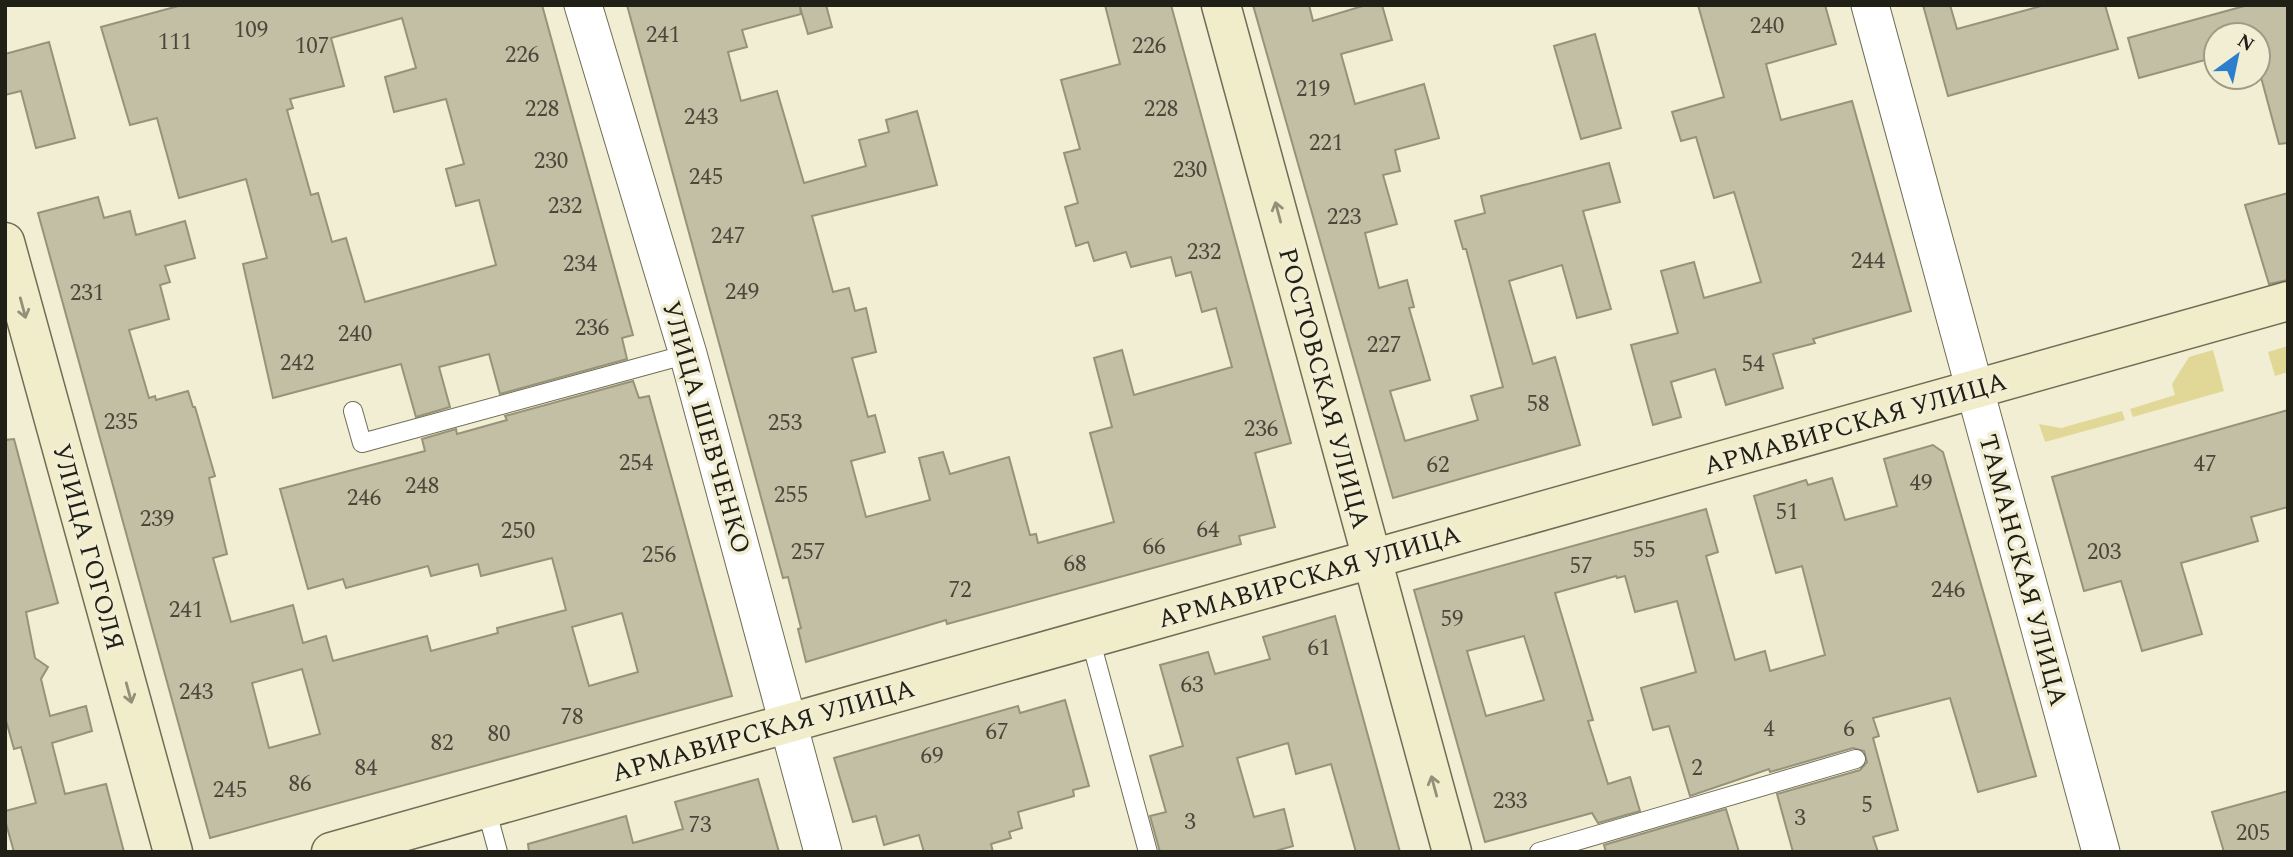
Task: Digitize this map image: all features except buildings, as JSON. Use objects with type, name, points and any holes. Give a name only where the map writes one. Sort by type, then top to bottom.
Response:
[{"type":"street","name":"УЛИЦА ШЕВЧЕНКО","points":[[583,5],[688,355],[823,852]]},
{"type":"street","name":"РОСТОВСКАЯ УЛИЦА","points":[[1221,5],[1452,852]]},
{"type":"street","name":"ТАМАНСКАЯ УЛИЦА","points":[[1870,5],[2101,852]]},
{"type":"street","name":"УЛИЦА ГОГОЛЯ","points":[[5,242],[173,852]]},
{"type":"street","name":"АРМАВИРСКАЯ УЛИЦА","points":[[331,852],[2288,301]]},
{"type":"lane","points":[[353,411],[362,443],[688,355]]},
{"type":"lane","points":[[1090,638],[1148,852]]},
{"type":"lane","points":[[1539,852],[1856,759]]},
{"type":"lane","points":[[486,808],[498,852]]},
{"type":"shaded area","points":[[2288,346],[2288,372],[2275,376],[2268,352]]},
{"type":"shaded area","points":[[2213,350],[2224,391],[2133,417],[2130,409],[2175,395],[2172,384],[2189,357]]},
{"type":"shaded area","points":[[2122,411],[2125,420],[2045,442],[2039,424],[2061,428]]}]
